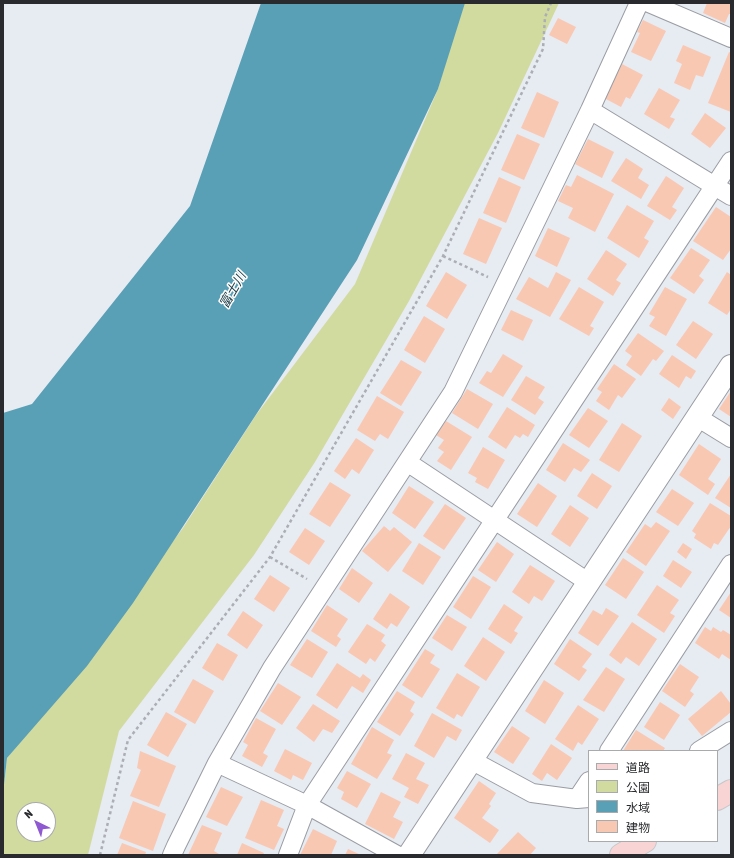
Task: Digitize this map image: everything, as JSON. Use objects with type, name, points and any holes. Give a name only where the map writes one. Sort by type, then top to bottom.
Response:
[{"type":"main road","points":[[718,798],[731,790]]},
{"type":"main road","points":[[621,855],[643,842]]},
{"type":"street","points":[[172,855],[217,763],[272,668],[453,392],[590,110],[639,3]]},
{"type":"street","points":[[649,3],[731,38]]},
{"type":"street","points":[[590,110],[731,196]]},
{"type":"street","points":[[288,855],[307,805],[731,161]]},
{"type":"street","points":[[409,855],[731,366]]},
{"type":"street","points":[[697,418],[731,438]]},
{"type":"street","points":[[407,462],[588,582]]},
{"type":"street","points":[[610,750],[731,564]]},
{"type":"street","points":[[701,750],[731,731]]},
{"type":"street","points":[[471,760],[532,793],[583,799],[588,784]]},
{"type":"street","points":[[217,763],[307,805],[397,855]]},
{"type":"path","points":[[100,855],[128,740],[270,557],[443,256],[544,49],[545,17],[551,3]]},
{"type":"path","points":[[443,256],[504,285]]},
{"type":"path","points":[[270,557],[324,590]]},
{"type":"green space","points":[[462,3],[559,3],[498,133],[409,301],[315,462],[254,555],[119,731],[88,855],[3,855],[3,794],[7,758],[183,528],[256,415],[355,284],[438,89]]},
{"type":"water","name":"富士川","points":[[261,3],[465,3],[438,89],[357,260],[133,603],[87,666],[7,758],[3,794],[3,413],[32,404],[190,206]]},
{"type":"building","points":[[707,3],[731,3],[731,14],[729,14],[725,23],[703,13]]},
{"type":"building","points":[[558,18],[576,27],[567,44],[549,35]]},
{"type":"building","points":[[643,20],[666,31],[651,61],[631,52],[640,33],[637,32]]},
{"type":"building","points":[[683,45],[711,57],[703,77],[696,75],[690,90],[674,83],[682,64],[676,61]]},
{"type":"building","points":[[729,52],[731,53],[731,112],[708,103]]},
{"type":"building","points":[[622,64],[643,75],[630,99],[626,97],[621,107],[604,98]]},
{"type":"building","points":[[659,88],[680,100],[670,117],[675,119],[669,129],[644,114]]},
{"type":"building","points":[[537,92],[559,102],[544,138],[521,128]]},
{"type":"building","points":[[705,113],[726,128],[710,148],[691,134]]},
{"type":"building","points":[[517,134],[540,144],[524,180],[501,170]]},
{"type":"building","points":[[588,139],[614,152],[602,178],[575,164]]},
{"type":"building","points":[[626,158],[643,169],[638,178],[649,185],[641,199],[611,181]]},
{"type":"building","points":[[577,175],[614,194],[595,232],[568,218],[573,208],[558,201],[566,185],[571,187]]},
{"type":"building","points":[[666,176],[684,188],[672,207],[677,210],[670,220],[647,206]]},
{"type":"building","points":[[499,177],[521,187],[506,223],[483,213]]},
{"type":"building","points":[[627,205],[654,221],[644,238],[649,241],[639,258],[607,238]]},
{"type":"building","points":[[716,207],[731,217],[731,249],[723,260],[693,241]]},
{"type":"building","points":[[479,218],[502,228],[486,264],[463,254]]},
{"type":"building","points":[[548,228],[570,238],[557,267],[535,256]]},
{"type":"building","points":[[691,248],[710,260],[699,276],[704,280],[694,294],[670,278]]},
{"type":"building","points":[[606,250],[627,264],[616,280],[621,283],[613,296],[587,279]]},
{"type":"building","points":[[446,272],[467,285],[447,319],[426,306]]},
{"type":"building","points":[[556,272],[571,280],[550,317],[516,299],[529,277],[548,288]]},
{"type":"building","points":[[727,272],[731,275],[731,309],[727,315],[708,303]]},
{"type":"building","points":[[579,287],[604,302],[590,326],[594,328],[589,336],[559,319]]},
{"type":"building","points":[[665,287],[687,299],[666,336],[649,326],[655,317],[649,314]]},
{"type":"building","points":[[511,310],[533,320],[523,341],[501,330]]},
{"type":"building","points":[[424,316],[445,329],[425,363],[404,350]]},
{"type":"building","points":[[693,321],[713,334],[696,359],[676,345]]},
{"type":"building","points":[[638,333],[664,351],[656,361],[653,359],[641,376],[626,365],[632,356],[625,351]]},
{"type":"building","points":[[503,354],[523,366],[503,397],[479,383],[487,371],[491,373]]},
{"type":"building","points":[[672,355],[696,371],[691,379],[686,376],[679,388],[659,374]]},
{"type":"building","points":[[401,360],[422,372],[401,406],[380,393]]},
{"type":"building","points":[[614,364],[636,379],[622,398],[618,395],[609,410],[596,401],[602,392],[597,389]]},
{"type":"building","points":[[526,376],[545,387],[538,398],[544,402],[535,415],[511,400]]},
{"type":"building","points":[[467,389],[493,404],[478,429],[452,413]]},
{"type":"building","points":[[731,391],[731,417],[719,409]]},
{"type":"building","points":[[377,396],[404,412],[388,439],[380,434],[375,441],[357,430]]},
{"type":"building","points":[[669,398],[681,407],[673,419],[661,410]]},
{"type":"building","points":[[507,407],[535,425],[528,437],[523,434],[520,438],[515,435],[506,449],[488,437]]},
{"type":"building","points":[[588,408],[608,421],[589,448],[569,435]]},
{"type":"building","points":[[446,421],[472,437],[451,470],[437,461],[444,452],[438,448],[444,440],[436,435]]},
{"type":"building","points":[[622,423],[642,436],[619,472],[599,460]]},
{"type":"building","points":[[356,438],[374,450],[359,474],[352,469],[345,479],[334,471]]},
{"type":"building","points":[[563,443],[590,460],[581,472],[574,468],[565,482],[546,470]]},
{"type":"building","points":[[699,444],[721,459],[708,479],[715,484],[708,495],[679,475]]},
{"type":"building","points":[[483,447],[505,460],[488,489],[475,482],[477,478],[468,473]]},
{"type":"building","points":[[592,473],[612,486],[597,509],[577,496]]},
{"type":"building","points":[[731,474],[731,508],[715,498]]},
{"type":"building","points":[[330,482],[351,495],[330,527],[309,514]]},
{"type":"building","points":[[538,483],[557,496],[537,527],[517,514]]},
{"type":"building","points":[[409,486],[434,502],[415,529],[392,513]]},
{"type":"building","points":[[672,489],[694,503],[678,526],[656,512]]},
{"type":"building","points":[[710,503],[731,516],[731,526],[718,545],[714,543],[711,549],[694,538],[696,534],[692,531]]},
{"type":"building","points":[[445,504],[466,518],[444,550],[423,536]]},
{"type":"building","points":[[570,505],[589,518],[570,547],[551,534]]},
{"type":"building","points":[[656,522],[670,531],[646,566],[626,552],[645,524],[651,528]]},
{"type":"building","points":[[384,526],[390,531],[394,527],[412,542],[388,572],[362,551]]},
{"type":"building","points":[[305,528],[325,541],[309,565],[289,552]]},
{"type":"building","points":[[497,542],[514,554],[496,582],[478,570]]},
{"type":"building","points":[[419,543],[441,557],[423,585],[402,571]]},
{"type":"building","points":[[683,543],[692,549],[686,559],[677,552]]},
{"type":"building","points":[[623,558],[644,572],[626,599],[605,585]]},
{"type":"building","points":[[673,560],[692,572],[681,588],[663,576]]},
{"type":"building","points":[[530,565],[555,581],[542,601],[534,596],[529,604],[512,592]]},
{"type":"building","points":[[352,568],[373,583],[359,603],[339,589]]},
{"type":"building","points":[[270,575],[290,588],[274,612],[254,599]]},
{"type":"building","points":[[473,576],[491,587],[471,619],[453,607]]},
{"type":"building","points":[[657,585],[679,600],[670,613],[675,616],[664,633],[637,615]]},
{"type":"building","points":[[731,592],[731,618],[719,610]]},
{"type":"building","points":[[390,593],[410,607],[397,627],[391,623],[387,629],[373,619]]},
{"type":"building","points":[[504,604],[523,617],[514,631],[518,633],[511,644],[488,629]]},
{"type":"building","points":[[327,605],[348,619],[337,636],[341,639],[336,647],[311,631]]},
{"type":"building","points":[[606,608],[619,616],[598,646],[578,633],[593,610],[602,615]]},
{"type":"building","points":[[243,611],[263,625],[247,649],[227,635]]},
{"type":"building","points":[[447,615],[467,627],[452,651],[432,638]]},
{"type":"building","points":[[632,622],[657,639],[639,666],[626,657],[621,664],[609,655]]},
{"type":"building","points":[[367,624],[385,635],[381,641],[386,645],[375,662],[370,658],[366,664],[348,652]]},
{"type":"building","points":[[705,627],[711,631],[713,627],[721,632],[723,630],[731,635],[731,660],[722,654],[719,659],[695,643]]},
{"type":"building","points":[[483,637],[505,652],[486,681],[464,666]]},
{"type":"building","points":[[307,639],[328,652],[312,678],[290,665]]},
{"type":"building","points":[[570,639],[592,654],[582,667],[587,670],[579,681],[554,664]]},
{"type":"building","points":[[217,643],[238,655],[223,681],[202,668]]},
{"type":"building","points":[[425,649],[435,655],[430,663],[440,669],[422,698],[402,685]]},
{"type":"building","points":[[337,663],[360,678],[363,674],[371,680],[363,693],[352,686],[337,709],[316,695]]},
{"type":"building","points":[[680,664],[699,677],[690,691],[694,694],[685,707],[662,691]]},
{"type":"building","points":[[606,667],[625,679],[604,712],[583,700]]},
{"type":"building","points":[[457,673],[480,687],[462,717],[457,714],[454,719],[436,708]]},
{"type":"building","points":[[193,679],[214,691],[195,724],[174,712]]},
{"type":"building","points":[[544,680],[564,693],[545,724],[525,711]]},
{"type":"building","points":[[278,683],[301,697],[282,725],[260,711]]},
{"type":"building","points":[[397,691],[415,702],[410,711],[414,714],[400,736],[377,722]]},
{"type":"building","points":[[721,691],[731,704],[731,712],[702,736],[688,719]]},
{"type":"building","points":[[660,702],[680,715],[664,740],[644,727]]},
{"type":"building","points":[[313,704],[340,721],[332,733],[323,729],[314,742],[296,728]]},
{"type":"building","points":[[578,705],[599,719],[582,745],[578,742],[573,751],[555,739]]},
{"type":"building","points":[[166,712],[187,724],[168,757],[147,745]]},
{"type":"building","points":[[432,713],[462,730],[456,741],[447,736],[434,758],[414,746]]},
{"type":"building","points":[[256,718],[276,729],[263,753],[268,756],[262,767],[242,756],[248,745],[243,742]]},
{"type":"building","points":[[512,726],[530,738],[513,764],[494,752]]},
{"type":"building","points":[[372,727],[394,740],[387,753],[392,755],[377,779],[351,764]]},
{"type":"building","points":[[636,730],[665,748],[664,750],[624,750]]},
{"type":"building","points":[[551,744],[572,758],[557,780],[547,773],[542,781],[532,774]]},
{"type":"building","points":[[285,749],[312,763],[303,780],[293,775],[291,780],[274,771]]},
{"type":"building","points":[[140,751],[176,766],[159,807],[130,796],[141,770],[137,768]]},
{"type":"building","points":[[406,753],[425,763],[416,779],[429,785],[418,804],[404,797],[409,788],[392,779]]},
{"type":"building","points":[[347,771],[371,784],[357,808],[341,799],[344,792],[337,788]]},
{"type":"building","points":[[479,781],[496,793],[489,804],[491,806],[482,818],[499,830],[490,843],[454,818]]},
{"type":"building","points":[[221,787],[243,797],[227,826],[206,817]]},
{"type":"building","points":[[381,792],[401,802],[393,817],[403,822],[394,839],[365,824]]},
{"type":"building","points":[[261,800],[284,810],[277,826],[284,829],[274,850],[245,838]]},
{"type":"building","points":[[133,801],[166,814],[153,851],[119,838]]},
{"type":"building","points":[[202,825],[222,833],[214,851],[219,854],[218,855],[188,855]]},
{"type":"building","points":[[313,829],[337,841],[331,855],[300,855]]},
{"type":"building","points":[[518,832],[536,848],[530,855],[496,855]]},
{"type":"building","points":[[122,843],[146,852],[145,855],[117,855]]},
{"type":"building","points":[[242,843],[264,853],[263,855],[237,855]]},
{"type":"building","points":[[348,849],[361,855],[345,855]]}]
